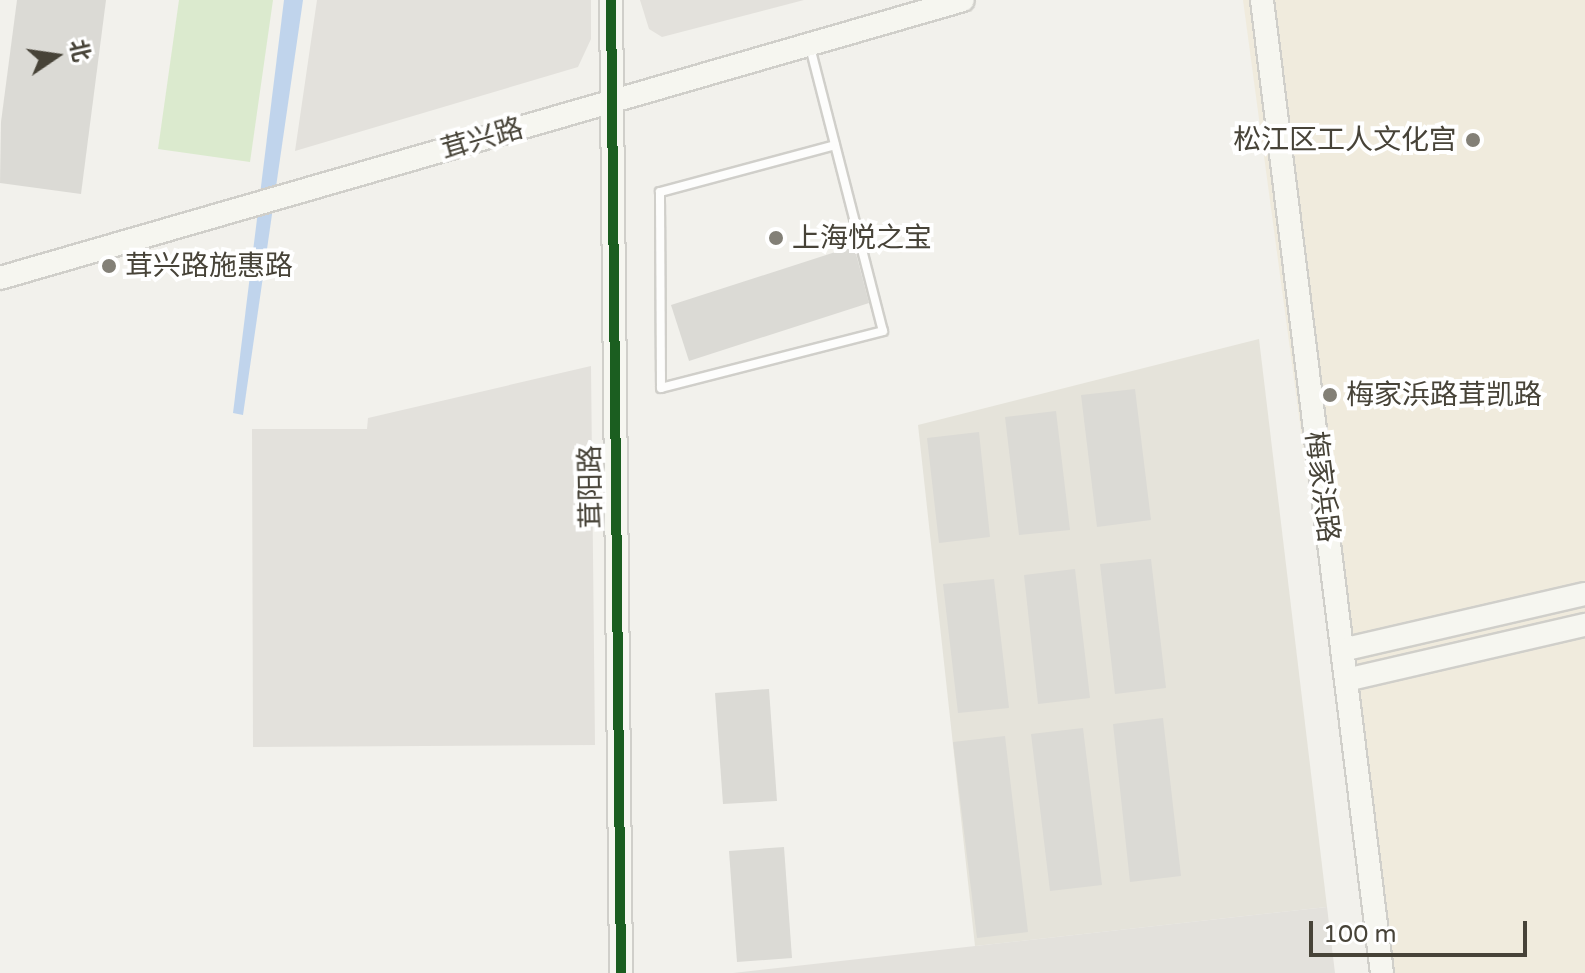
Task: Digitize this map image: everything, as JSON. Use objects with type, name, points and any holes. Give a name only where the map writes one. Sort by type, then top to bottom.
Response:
[{"type":"main road","name":"茸阳路","points":[[611,0],[621,973]]},
{"type":"main road","name":"茸兴路","points":[[0,278],[963,0]]},
{"type":"main road","name":"梅家浜路","points":[[1262,0],[1382,973]]},
{"type":"main road","points":[[1342,650],[1585,594]]},
{"type":"main road","points":[[1346,680],[1585,625]]},
{"type":"lane","points":[[810,44],[883,331],[661,388],[660,192],[835,145]]},
{"type":"shaded area","points":[[317,0],[591,0],[591,39],[578,67],[295,151]]},
{"type":"shaded area","points":[[640,0],[804,0],[662,37],[649,29]]},
{"type":"shaded area","points":[[1243,0],[1585,0],[1585,973],[1374,973]]},
{"type":"shaded area","points":[[1259,339],[1327,907],[975,946],[918,425]]},
{"type":"shaded area","points":[[591,366],[595,745],[253,747],[252,429],[367,429],[368,418]]},
{"type":"shaded area","points":[[1327,907],[1335,973],[733,973]]},
{"type":"green space","points":[[179,0],[273,0],[250,162],[158,149]]},
{"type":"water","points":[[284,0],[303,0],[243,415],[233,413]]},
{"type":"building","points":[[17,0],[106,0],[81,194],[0,183],[1,122]]},
{"type":"building","points":[[854,246],[869,303],[689,361],[671,305]]},
{"type":"building","points":[[1135,389],[1151,520],[1097,527],[1081,395]]},
{"type":"building","points":[[1056,411],[1070,530],[1019,535],[1005,417]]},
{"type":"building","points":[[979,432],[990,537],[939,543],[927,438]]},
{"type":"building","points":[[1151,559],[1166,688],[1115,694],[1100,564]]},
{"type":"building","points":[[1075,569],[1090,698],[1038,704],[1024,575]]},
{"type":"building","points":[[994,579],[1009,708],[958,713],[943,584]]},
{"type":"building","points":[[769,689],[777,801],[723,804],[715,693]]},
{"type":"building","points":[[1163,718],[1181,876],[1130,882],[1113,724]]},
{"type":"building","points":[[1083,728],[1102,885],[1050,891],[1031,734]]},
{"type":"building","points":[[1005,736],[1028,932],[977,938],[953,742]]},
{"type":"building","points":[[784,847],[792,958],[737,962],[729,851]]},
{"type":"cycle path","points":[[611,0],[621,973]]},
{"type":"place","name":"松江区工人文化宫","points":[[1473,140]]},
{"type":"place","name":"上海悦之宝","points":[[776,238]]},
{"type":"place","name":"茸兴路施惠路","points":[[109,266]]},
{"type":"place","name":"梅家浜路茸凯路","points":[[1330,395]]}]
